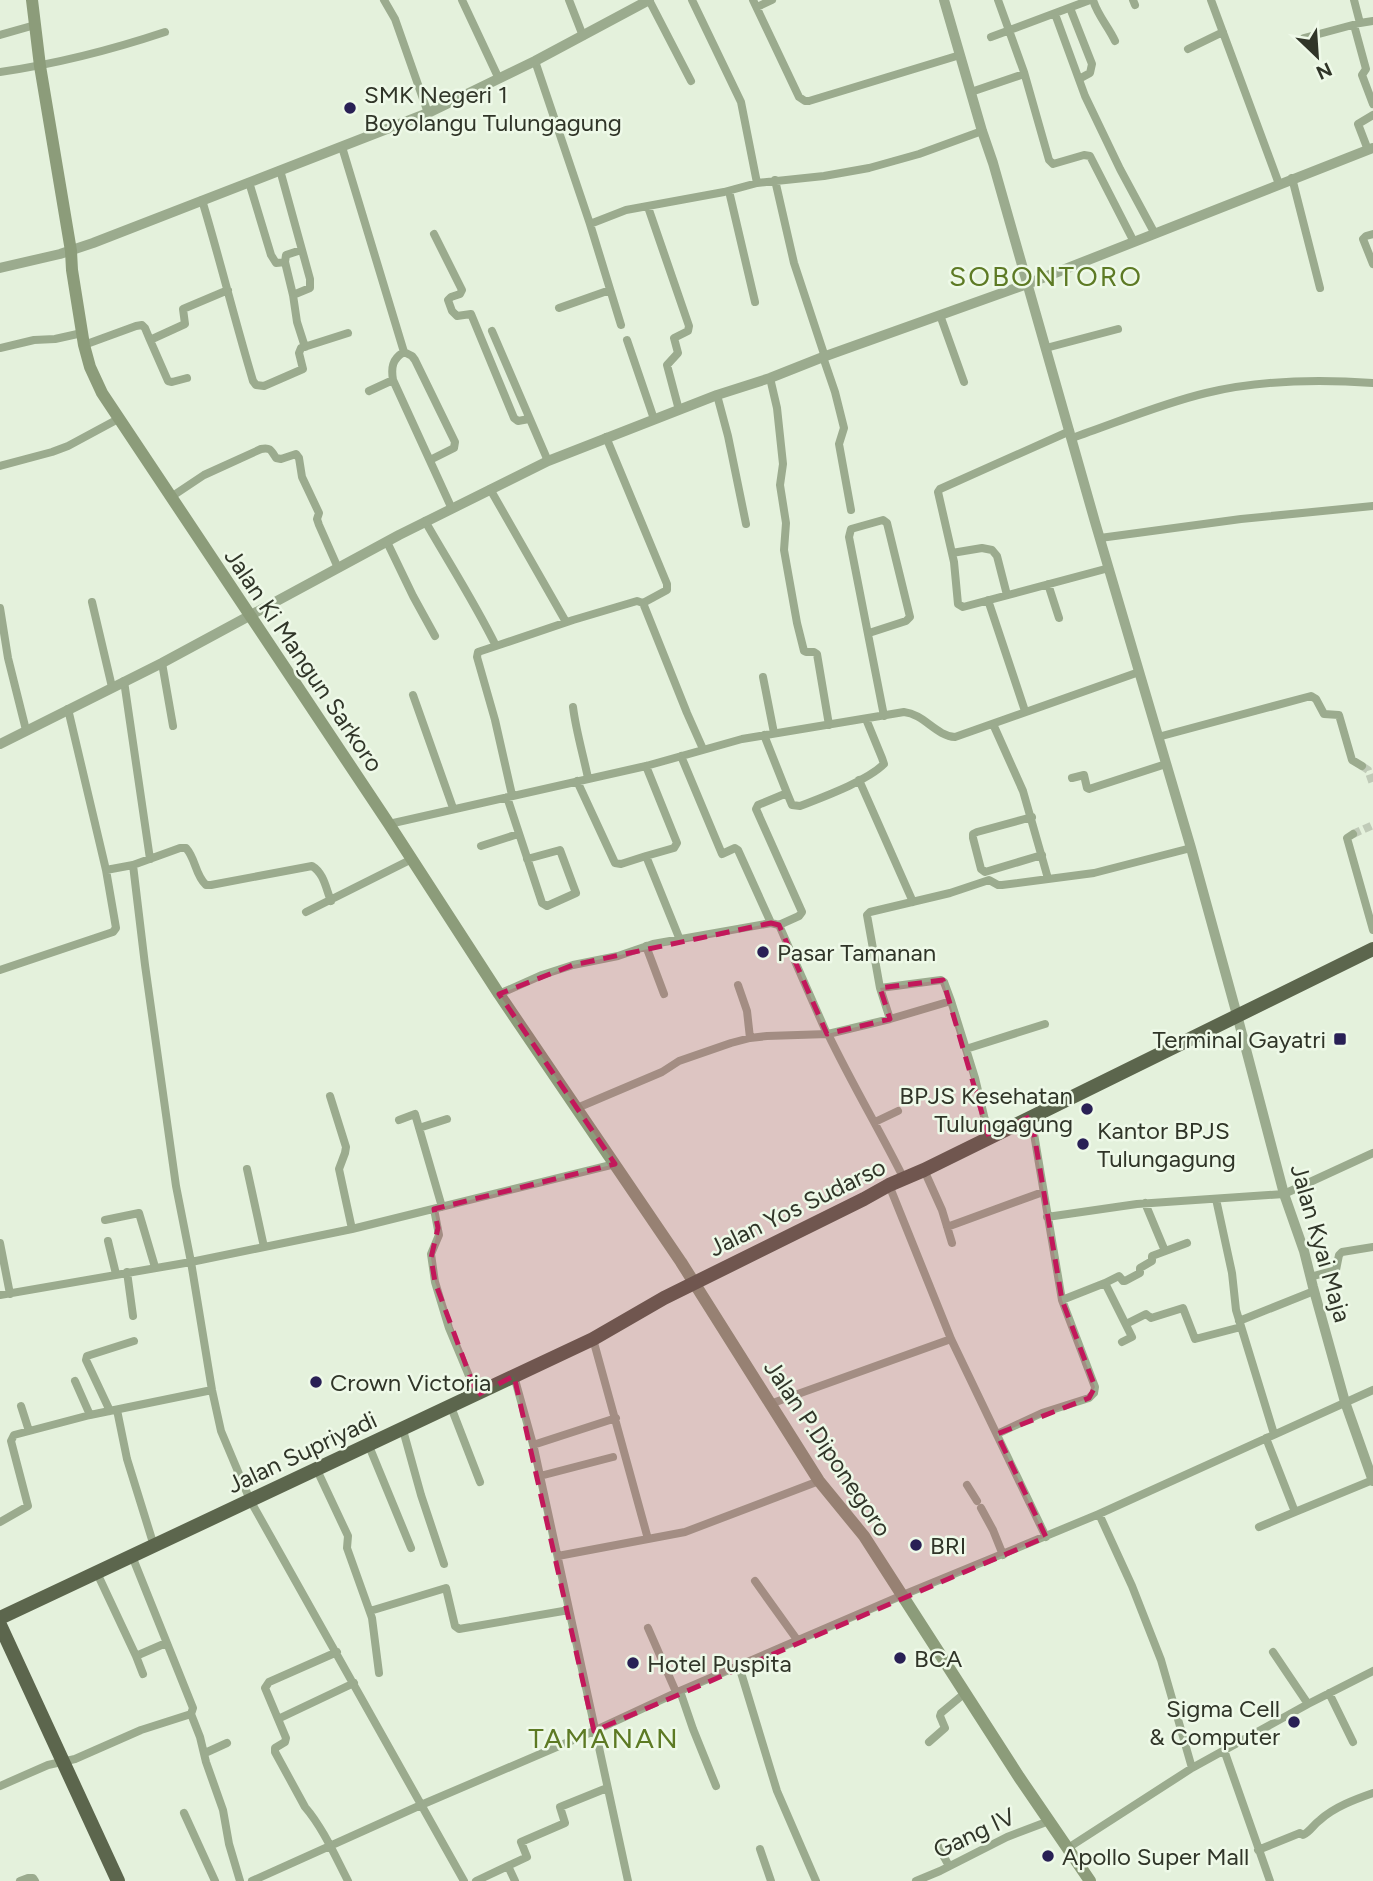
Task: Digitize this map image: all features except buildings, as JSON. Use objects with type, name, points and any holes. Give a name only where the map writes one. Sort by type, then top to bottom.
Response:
[{"type":"highway","name":"Jalan Yos Sudarso","points":[[694,1283],[1373,949]]},
{"type":"highway","name":"Jalan Supriyadi","points":[[0,1618],[477,1395],[593,1339],[694,1283]]},
{"type":"highway","points":[[0,1625],[118,1881]]},
{"type":"main road","name":"Jalan Ki Mangun Sarkoro","points":[[32,0],[83,339],[95,379],[499,994],[694,1283]]},
{"type":"main road","name":"Jalan P.Diponegoro","points":[[694,1283],[819,1481],[864,1536],[1090,1881]]},
{"type":"street","points":[[384,0],[395,19],[428,113]]},
{"type":"street","points":[[462,0],[499,79]]},
{"type":"street","points":[[569,0],[583,36]]},
{"type":"street","points":[[692,0],[741,102],[757,184]]},
{"type":"street","points":[[772,0],[755,4],[799,97],[805,101],[960,55]]},
{"type":"street","name":"Jalan Kyai Maja","points":[[944,0],[1191,848],[1284,1194],[1304,1251],[1345,1402],[1373,1480]]},
{"type":"street","points":[[998,0],[1024,74],[1049,160],[1053,164],[1084,155],[1090,156],[1134,242]]},
{"type":"street","points":[[991,37],[1092,0],[1098,15],[1115,41]]},
{"type":"street","points":[[1210,0],[1279,184]]},
{"type":"street","points":[[1354,0],[1366,69],[1362,75],[1369,77],[1373,104]]},
{"type":"street","points":[[0,268],[71,251],[428,113],[536,61],[645,1],[691,81]]},
{"type":"street","points":[[1070,8],[1092,64],[1090,73],[1079,79]]},
{"type":"street","points":[[1055,14],[1084,96],[1155,233]]},
{"type":"street","points":[[1304,38],[1373,21]]},
{"type":"street","points":[[0,36],[35,25]]},
{"type":"street","points":[[0,72],[40,66],[117,48],[165,32]]},
{"type":"street","points":[[1188,49],[1223,32]]},
{"type":"street","points":[[536,61],[621,324]]},
{"type":"street","points":[[971,92],[1024,74]]},
{"type":"street","points":[[0,744],[162,663],[425,522],[548,461],[718,395],[770,379],[1027,284],[1370,149],[1359,124],[1373,115]]},
{"type":"street","points":[[590,224],[626,210],[775,180],[824,176],[869,168],[919,154],[982,131]]},
{"type":"street","points":[[342,147],[404,352],[415,360],[455,442],[454,448],[429,460]]},
{"type":"street","points":[[280,170],[310,279],[310,288],[293,295]]},
{"type":"street","points":[[1292,178],[1320,288]]},
{"type":"street","points":[[775,180],[794,263],[844,428],[839,444],[851,510]]},
{"type":"street","points":[[249,182],[273,261],[285,262]]},
{"type":"street","points":[[729,191],[755,302]]},
{"type":"street","points":[[202,200],[242,345],[256,385],[264,386],[303,369],[299,352],[305,347],[348,333]]},
{"type":"street","points":[[648,207],[689,326],[688,331],[674,338],[678,353],[667,365],[679,410]]},
{"type":"street","points":[[434,234],[462,290],[448,300],[452,311],[457,316],[471,314],[514,418],[517,421],[529,419]]},
{"type":"street","points":[[1373,234],[1363,239],[1373,264]]},
{"type":"street","points":[[302,250],[286,255],[285,262],[305,347]]},
{"type":"street","points":[[150,340],[185,324],[183,309],[228,290]]},
{"type":"street","points":[[559,307],[610,290]]},
{"type":"street","points":[[940,315],[964,382]]},
{"type":"street","points":[[0,348],[34,340],[83,339],[142,326],[168,381],[172,383],[187,378]]},
{"type":"street","points":[[1046,348],[1118,329]]},
{"type":"street","points":[[492,331],[548,461]]},
{"type":"street","points":[[627,340],[654,419]]},
{"type":"street","points":[[404,352],[394,359],[391,368],[393,380],[452,509]]},
{"type":"street","points":[[770,379],[777,408],[783,464],[780,485],[786,523],[784,550],[804,651],[817,654],[829,725]]},
{"type":"street","points":[[369,391],[393,380]]},
{"type":"street","points":[[1108,568],[959,606],[952,553],[938,496],[940,489],[1071,434],[1186,398],[1230,388],[1297,382],[1373,383]]},
{"type":"street","points":[[718,395],[746,524]]},
{"type":"street","points":[[0,466],[68,446],[120,418]]},
{"type":"street","points":[[527,859],[560,850],[576,893],[547,906],[544,904],[527,859],[518,834],[478,652],[566,622],[637,601],[643,603],[667,590],[667,584],[606,437]]},
{"type":"street","points":[[171,497],[204,475],[261,449],[271,449],[276,458],[296,454],[301,464],[302,477],[319,513],[318,525],[338,568]]},
{"type":"street","points":[[490,489],[566,622]]},
{"type":"street","points":[[1100,538],[1241,519],[1373,506]]},
{"type":"street","points":[[869,633],[906,621],[910,617],[887,523],[883,520],[857,526],[849,532],[884,716]]},
{"type":"street","points":[[425,522],[480,613],[496,646]]},
{"type":"street","points":[[387,542],[435,636]]},
{"type":"street","points":[[952,553],[982,548],[992,550],[997,556],[1007,595]]},
{"type":"street","points":[[1048,584],[1059,618]]},
{"type":"street","points":[[988,600],[1025,711]]},
{"type":"street","points":[[92,601],[112,687]]},
{"type":"street","points":[[643,603],[704,749]]},
{"type":"street","points":[[0,608],[4,658],[26,730]]},
{"type":"street","points":[[162,663],[173,726]]},
{"type":"street","points":[[389,824],[646,766],[764,735],[909,712],[945,735],[959,736],[1139,672]]},
{"type":"street","points":[[763,677],[774,733]]},
{"type":"street","points":[[124,681],[150,859]]},
{"type":"street","points":[[413,695],[453,808]]},
{"type":"street","points":[[1158,737],[1311,696],[1324,714],[1339,715],[1352,760],[1363,766]]},
{"type":"street","points":[[573,706],[588,778]]},
{"type":"street","points":[[0,970],[115,930],[106,870],[68,709]]},
{"type":"street","points":[[764,735],[792,806],[800,806],[859,780],[884,764],[866,719]]},
{"type":"street","points":[[993,723],[1023,790],[1047,875]]},
{"type":"street","points":[[681,756],[722,854],[735,848],[738,850],[845,1070],[904,1180]]},
{"type":"street","points":[[1072,778],[1084,775],[1089,789],[1166,764]]},
{"type":"street","points":[[577,781],[615,863],[621,864],[677,845],[646,766]]},
{"type":"street","points":[[859,780],[913,902]]},
{"type":"street","points":[[499,994],[556,970],[618,956],[646,946],[775,924],[801,915],[756,808],[787,793]]},
{"type":"street","points":[[1032,817],[975,833],[973,838],[978,859],[985,872],[1042,855]]},
{"type":"street","points":[[481,846],[518,834]]},
{"type":"street","points":[[1353,834],[1348,838],[1373,930]]},
{"type":"street","points":[[106,870],[134,865],[186,848],[202,882],[211,885],[316,867],[331,901]]},
{"type":"street","points":[[890,1019],[880,988],[867,915],[870,912],[950,893],[989,880],[1002,885],[1083,874],[1191,848]]},
{"type":"street","points":[[646,856],[680,940]]},
{"type":"street","points":[[306,912],[412,859]]},
{"type":"street","points":[[134,865],[168,1133],[212,1390],[222,1431],[250,1500],[464,1881]]},
{"type":"street","points":[[646,946],[664,994]]},
{"type":"street","points":[[880,988],[941,980],[944,982],[975,1078],[989,1138]]},
{"type":"street","points":[[738,985],[747,1011],[750,1038]]},
{"type":"street","points":[[577,1108],[662,1072],[679,1061],[750,1038],[828,1034],[951,1001]]},
{"type":"street","points":[[965,1049],[1045,1024]]},
{"type":"street","points":[[330,1096],[346,1147],[339,1169],[352,1229]]},
{"type":"street","points":[[875,1122],[898,1111]]},
{"type":"street","points":[[399,1120],[415,1114],[438,1208],[439,1232],[431,1254],[435,1282],[452,1336],[477,1395]]},
{"type":"street","points":[[997,1434],[1042,1413],[1088,1398],[1094,1393],[1095,1387],[1062,1300],[1031,1116]]},
{"type":"street","points":[[419,1128],[447,1119]]},
{"type":"street","points":[[1047,1217],[1145,1203],[1284,1194],[1373,1153]]},
{"type":"street","points":[[0,1296],[191,1262],[352,1229],[615,1164]]},
{"type":"street","points":[[247,1169],[264,1247]]},
{"type":"street","points":[[924,1170],[942,1210],[952,1243]]},
{"type":"street","points":[[889,1185],[951,1339],[1046,1537]]},
{"type":"street","points":[[947,1227],[1043,1192]]},
{"type":"street","points":[[1216,1199],[1232,1273],[1236,1310],[1275,1434]]},
{"type":"street","points":[[1145,1203],[1165,1251]]},
{"type":"street","points":[[105,1220],[141,1214],[155,1267]]},
{"type":"street","points":[[108,1241],[116,1274]]},
{"type":"street","points":[[0,1243],[10,1294]]},
{"type":"street","points":[[1062,1300],[1119,1276],[1125,1281],[1140,1273],[1140,1268],[1152,1261],[1152,1256],[1187,1243]]},
{"type":"street","points":[[1310,1277],[1336,1270],[1338,1257],[1342,1252],[1373,1247]]},
{"type":"street","points":[[127,1272],[132,1316]]},
{"type":"street","points":[[1105,1283],[1132,1337],[1122,1342]]},
{"type":"street","points":[[1125,1324],[1146,1314],[1151,1318],[1183,1308],[1195,1339],[1240,1324],[1314,1291]]},
{"type":"street","points":[[593,1339],[616,1418],[620,1455],[648,1539]]},
{"type":"street","points":[[769,1404],[951,1339]]},
{"type":"street","points":[[134,1341],[87,1356],[86,1360],[113,1411],[154,1546]]},
{"type":"street","points":[[514,1376],[540,1476],[628,1881]]},
{"type":"street","points":[[75,1381],[90,1415]]},
{"type":"street","points":[[0,1522],[27,1506],[11,1441],[14,1435],[90,1415],[212,1390]]},
{"type":"street","points":[[252,1881],[678,1692],[1099,1514],[1373,1390]]},
{"type":"street","points":[[21,1406],[29,1431]]},
{"type":"street","points":[[451,1407],[480,1482]]},
{"type":"street","points":[[533,1445],[616,1418]]},
{"type":"street","points":[[403,1430],[444,1564]]},
{"type":"street","points":[[1266,1438],[1295,1512]]},
{"type":"street","points":[[369,1446],[411,1548]]},
{"type":"street","points":[[540,1476],[620,1455]]},
{"type":"street","points":[[317,1470],[348,1535],[347,1548],[370,1611],[379,1673]]},
{"type":"street","points":[[1259,1527],[1373,1480]]},
{"type":"street","points":[[558,1556],[685,1532],[819,1481]]},
{"type":"street","points":[[967,1485],[993,1530],[1003,1555]]},
{"type":"street","points":[[1099,1514],[1132,1586],[1161,1660],[1192,1768]]},
{"type":"street","points":[[132,1556],[193,1708],[191,1714],[223,1810],[240,1881]]},
{"type":"street","points":[[97,1573],[143,1674]]},
{"type":"street","points":[[755,1581],[798,1642]]},
{"type":"street","points":[[370,1611],[446,1588],[455,1626],[459,1629],[569,1610]]},
{"type":"street","points":[[648,1628],[678,1692],[716,1786]]},
{"type":"street","points":[[136,1656],[166,1643]]},
{"type":"street","points":[[1273,1652],[1308,1704]]},
{"type":"street","points":[[337,1653],[267,1684],[266,1690],[286,1740],[275,1748],[275,1752],[348,1881]]},
{"type":"street","points":[[739,1666],[777,1791],[816,1881]]},
{"type":"street","points":[[1068,1848],[1192,1768],[1373,1671]]},
{"type":"street","points":[[278,1720],[354,1683]]},
{"type":"street","points":[[929,1742],[945,1728],[941,1713],[965,1693]]},
{"type":"street","points":[[1329,1693],[1353,1742]]},
{"type":"street","points":[[0,1786],[48,1765],[75,1759],[141,1730],[191,1714]]},
{"type":"street","points":[[205,1753],[227,1743]]},
{"type":"street","points":[[1224,1750],[1270,1881]]},
{"type":"street","points":[[476,1881],[527,1857],[522,1841],[565,1823],[561,1807],[607,1788]]},
{"type":"street","points":[[1258,1850],[1300,1833],[1303,1835],[1330,1813],[1373,1793]]},
{"type":"street","points":[[184,1813],[215,1881]]},
{"type":"street","name":"Gang IV","points":[[916,1881],[1007,1837],[1049,1821]]},
{"type":"street","points":[[937,1843],[949,1866]]},
{"type":"street","points":[[760,1849],[771,1881]]},
{"type":"street","points":[[508,1866],[515,1881]]},
{"type":"street","points":[[20,1881],[33,1878],[35,1881]]},
{"type":"highlighted area","points":[[771,923],[779,925],[827,1034],[890,1019],[880,988],[943,980],[989,1137],[1031,1116],[1062,1300],[1095,1387],[1089,1398],[997,1434],[1046,1537],[594,1731],[514,1376],[477,1395],[435,1282],[431,1258],[438,1228],[434,1209],[615,1164],[499,994],[573,965]]},
{"type":"tunnel","points":[[1362,766],[1368,770],[1373,784]]},
{"type":"tunnel","points":[[1353,834],[1373,825]]},
{"type":"place","name":"SMK Negeri 1 Boyolangu Tulungagung","points":[[350,108]]},
{"type":"place","name":"Pasar Tamanan","points":[[763,952]]},
{"type":"place","name":"Terminal Gayatri","points":[[1340,1039]]},
{"type":"place","name":"BPJS Kesehatan Tulungagung","points":[[1087,1109]]},
{"type":"place","name":"Kantor BPJS Tulungagung","points":[[1083,1144]]},
{"type":"place","name":"Crown Victoria","points":[[316,1382]]},
{"type":"place","name":"BRI","points":[[916,1545]]},
{"type":"place","name":"BCA","points":[[900,1658]]},
{"type":"place","name":"Hotel Puspita","points":[[633,1663]]},
{"type":"place","name":"Sigma Cell & Computer","points":[[1294,1722]]},
{"type":"place","name":"Apollo Super Mall","points":[[1048,1856]]},
{"type":"district","name":"SOBONTORO","points":[[1046,276]]},
{"type":"district","name":"TAMANAN","points":[[604,1738]]}]
